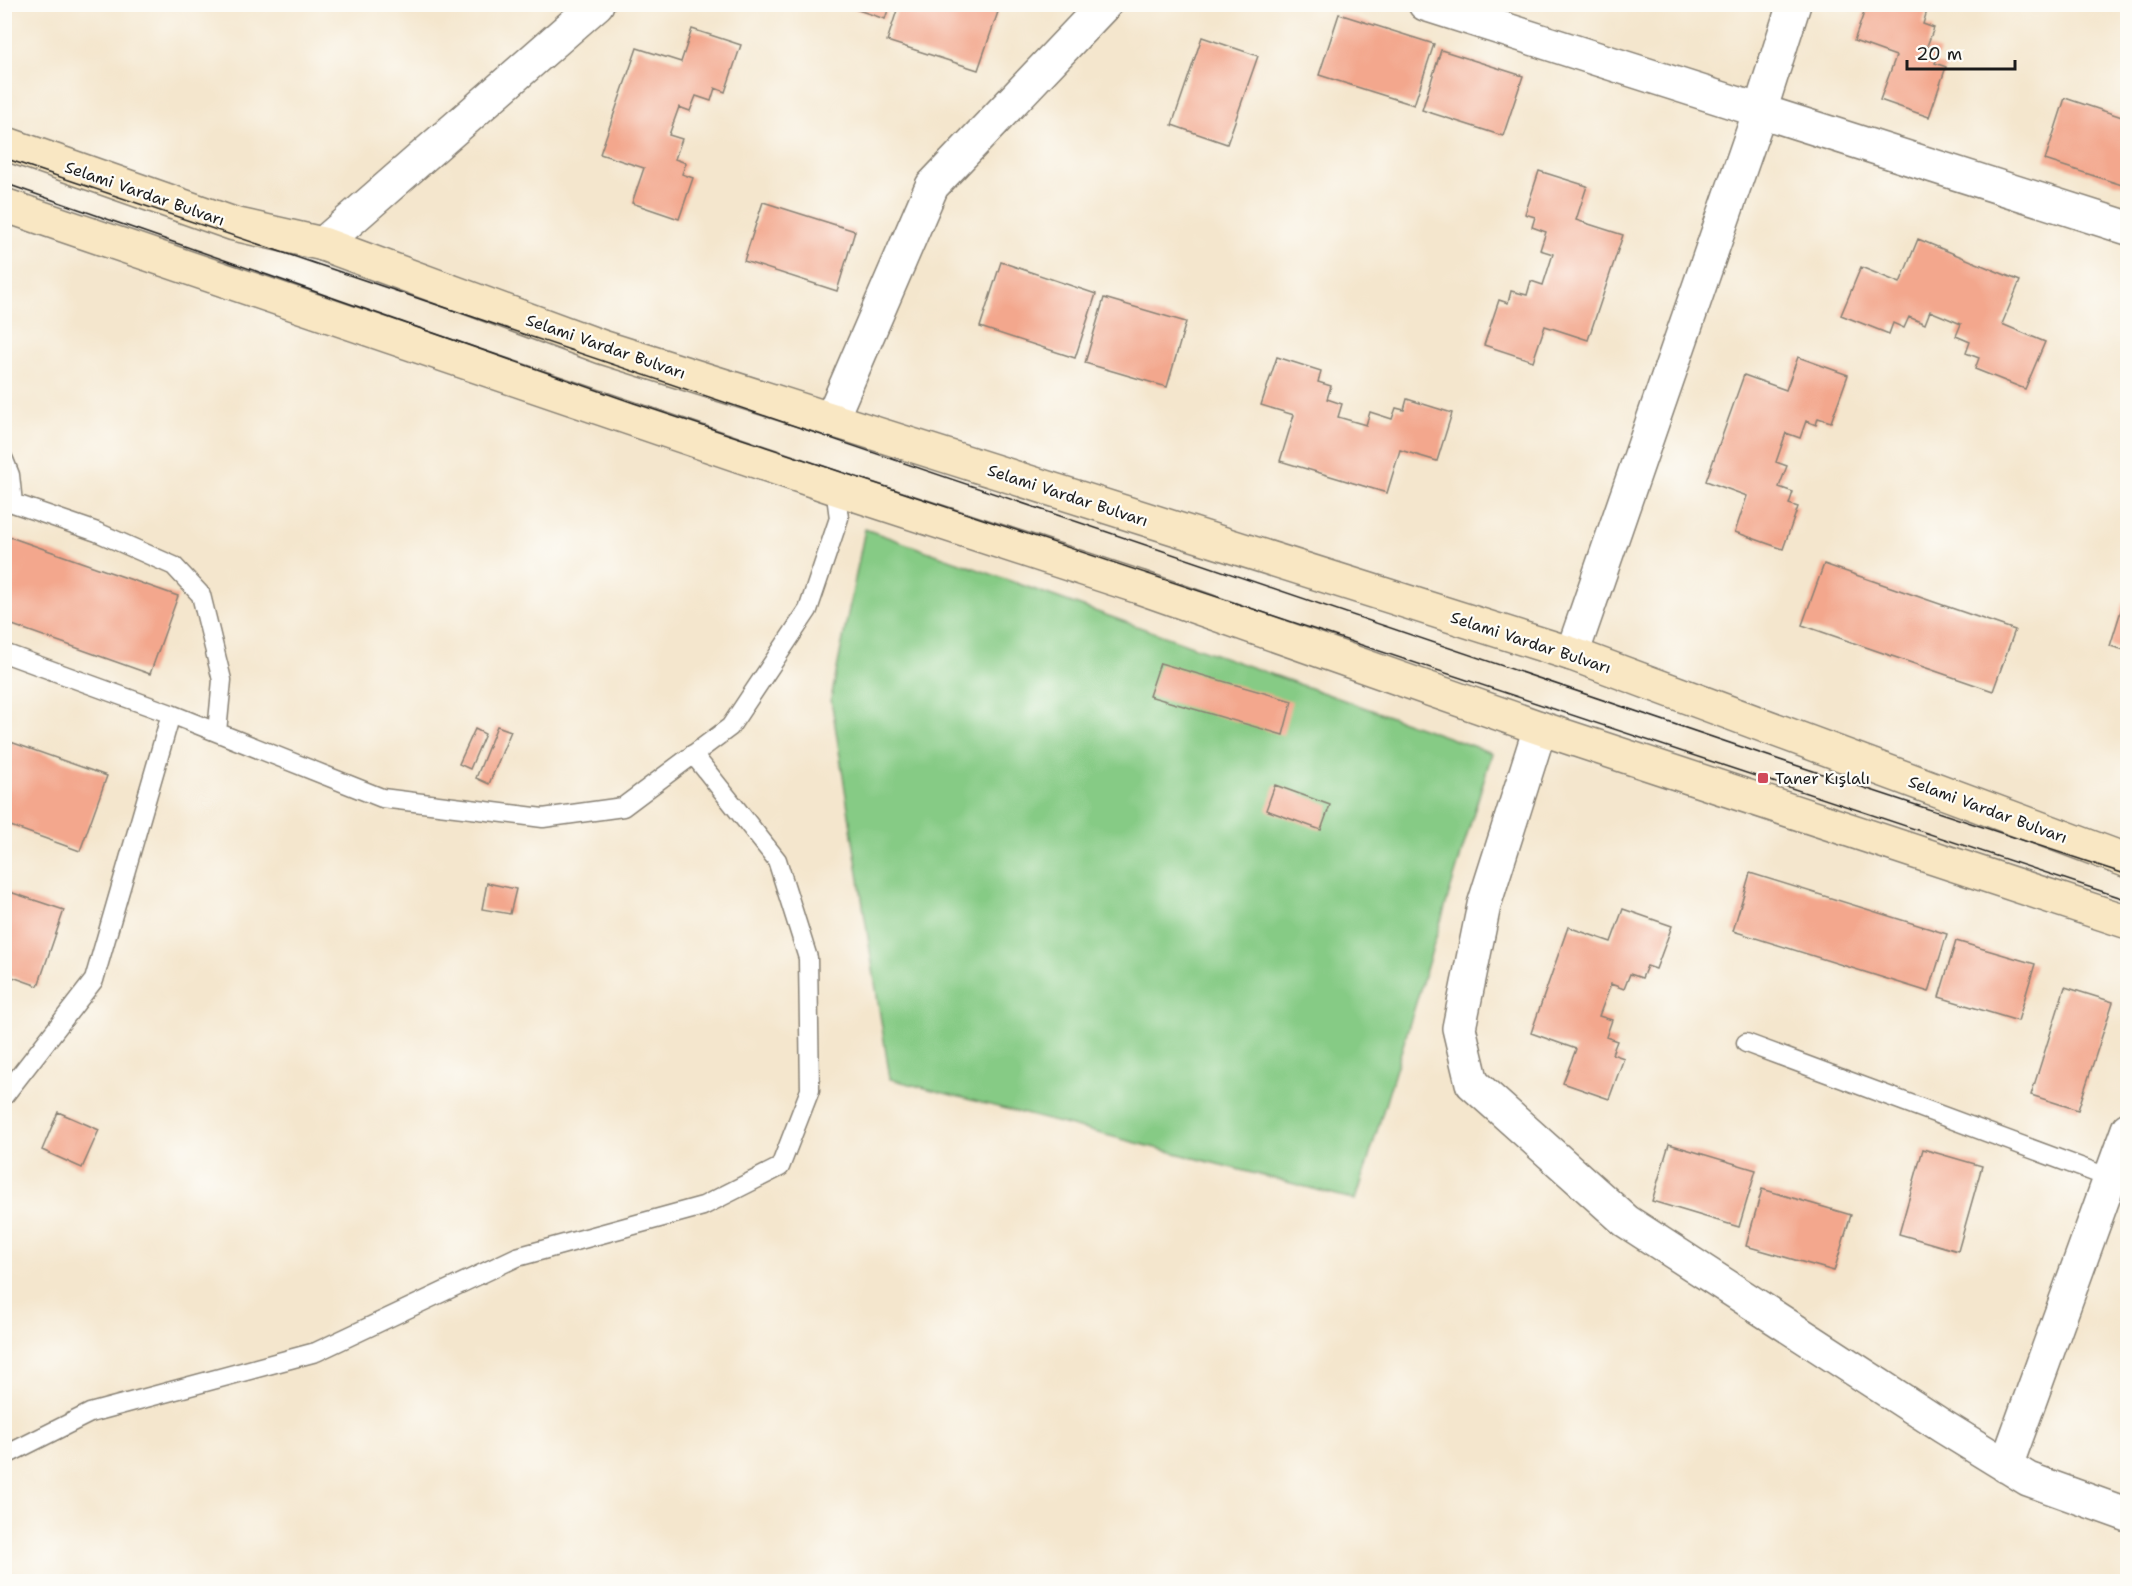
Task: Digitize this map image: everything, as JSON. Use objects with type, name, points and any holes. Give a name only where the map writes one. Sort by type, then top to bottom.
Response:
[{"type":"main road","name":"Selami Vardar Bulvarı","points":[[4,143],[234,224],[323,244],[602,347],[1572,654],[2127,861]]},
{"type":"main road","points":[[4,205],[835,488],[1139,587],[1540,728],[2127,922]]},
{"type":"street","points":[[323,244],[597,4]]},
{"type":"street","points":[[831,420],[932,186],[1105,4]]},
{"type":"street","points":[[1425,4],[2127,228]]},
{"type":"street","points":[[1572,654],[1761,111],[1794,4]]},
{"type":"street","points":[[1540,728],[1484,905],[1459,1028],[1472,1083],[1626,1221],[2028,1479],[2127,1515]]},
{"type":"street","points":[[2006,1466],[2126,1138]]},
{"type":"lane","points":[[4,460],[10,475],[9,502],[97,532],[174,566],[201,595],[222,680],[217,732]]},
{"type":"lane","points":[[4,653],[171,714],[382,798],[543,818],[623,807],[730,727],[808,610],[839,519],[835,488]]},
{"type":"lane","points":[[4,1096],[94,980],[171,714]]},
{"type":"lane","points":[[4,1456],[90,1413],[316,1352],[518,1257],[703,1206],[780,1167],[810,1089],[808,958],[777,860],[693,754]]},
{"type":"lane","points":[[1746,1043],[2110,1178]]},
{"type":"green space","points":[[865,529],[1492,753],[1356,1200],[890,1079],[831,699]]},
{"type":"building","points":[[840,4],[890,4],[885,19]]},
{"type":"building","points":[[899,4],[975,4],[998,12],[978,70],[887,41]]},
{"type":"building","points":[[1867,4],[1929,4],[1923,24],[1934,28],[1927,46],[1940,51],[1935,63],[1946,67],[1929,117],[1880,100],[1896,56],[1854,41]]},
{"type":"building","points":[[1339,14],[1434,44],[1414,105],[1319,75]]},
{"type":"building","points":[[692,29],[741,45],[725,92],[715,88],[711,101],[696,96],[690,111],[679,107],[669,135],[682,139],[675,159],[686,163],[682,174],[693,178],[679,219],[632,203],[644,168],[600,154],[637,48],[681,62]]},
{"type":"building","points":[[1202,37],[1258,56],[1227,144],[1172,125]]},
{"type":"building","points":[[1441,50],[1523,76],[1503,136],[1422,110]]},
{"type":"building","points":[[2065,98],[2128,119],[2128,187],[2045,160]]},
{"type":"building","points":[[1539,171],[1587,186],[1576,220],[1623,235],[1588,340],[1545,326],[1533,361],[1484,345],[1499,300],[1508,303],[1511,291],[1527,295],[1531,281],[1543,285],[1553,254],[1540,250],[1546,232],[1532,227],[1535,217],[1525,214]]},
{"type":"building","points":[[763,202],[855,231],[837,291],[744,261]]},
{"type":"building","points":[[1918,239],[2020,281],[2002,324],[2045,342],[2025,389],[1975,369],[1979,358],[1966,353],[1970,342],[1956,336],[1961,324],[1930,311],[1925,324],[1909,317],[1904,328],[1893,323],[1889,334],[1841,315],[1861,267],[1900,283]]},
{"type":"building","points":[[1001,262],[1096,294],[1075,358],[980,327]]},
{"type":"building","points":[[1104,298],[1186,322],[1167,387],[1085,363]]},
{"type":"building","points":[[1277,357],[1321,371],[1318,382],[1331,386],[1327,399],[1342,404],[1338,417],[1366,425],[1370,412],[1392,419],[1396,408],[1404,410],[1407,399],[1452,413],[1437,461],[1400,450],[1387,493],[1280,461],[1294,415],[1261,405]]},
{"type":"building","points":[[1798,357],[1848,375],[1831,422],[1818,418],[1816,425],[1806,421],[1800,438],[1786,433],[1776,462],[1787,466],[1779,487],[1793,492],[1789,504],[1798,507],[1783,549],[1735,532],[1747,496],[1706,481],[1744,375],[1786,390]]},
{"type":"building","points":[[4,535],[178,596],[150,674],[4,622]]},
{"type":"building","points":[[1824,564],[2015,630],[1993,691],[1802,625]]},
{"type":"building","points":[[2124,601],[2128,602],[2128,651],[2110,646]]},
{"type":"building","points":[[1160,663],[1292,701],[1283,735],[1149,696]]},
{"type":"building","points":[[497,726],[511,731],[489,784],[476,778]]},
{"type":"building","points":[[475,729],[485,734],[470,769],[459,764]]},
{"type":"building","points":[[5,740],[107,776],[80,851],[5,824]]},
{"type":"building","points":[[1275,785],[1330,805],[1321,830],[1266,810]]},
{"type":"building","points":[[1750,873],[1947,934],[1929,992],[1733,931]]},
{"type":"building","points":[[487,883],[516,889],[510,914],[482,909]]},
{"type":"building","points":[[4,890],[64,910],[38,986],[4,974]]},
{"type":"building","points":[[1623,909],[1672,926],[1656,969],[1647,966],[1642,978],[1630,974],[1624,989],[1611,984],[1599,1016],[1612,1020],[1606,1037],[1617,1041],[1612,1054],[1624,1058],[1609,1099],[1563,1083],[1576,1049],[1531,1033],[1568,927],[1611,942]]},
{"type":"building","points":[[1956,941],[2035,964],[2018,1021],[1939,997]]},
{"type":"building","points":[[2065,987],[2113,1002],[2078,1110],[2031,1095]]},
{"type":"building","points":[[58,1112],[99,1130],[82,1168],[42,1150]]},
{"type":"building","points":[[1669,1144],[1756,1170],[1739,1227],[1652,1201]]},
{"type":"building","points":[[1923,1149],[1982,1166],[1958,1251],[1899,1234]]},
{"type":"building","points":[[1762,1189],[1851,1215],[1834,1271],[1746,1246]]},
{"type":"tram line","points":[[4,158],[1780,760],[2128,875]]},
{"type":"tram line","points":[[4,183],[634,403],[2128,900]]},
{"type":"place","name":"Taner Kışlalı","points":[[1763,778]]}]
